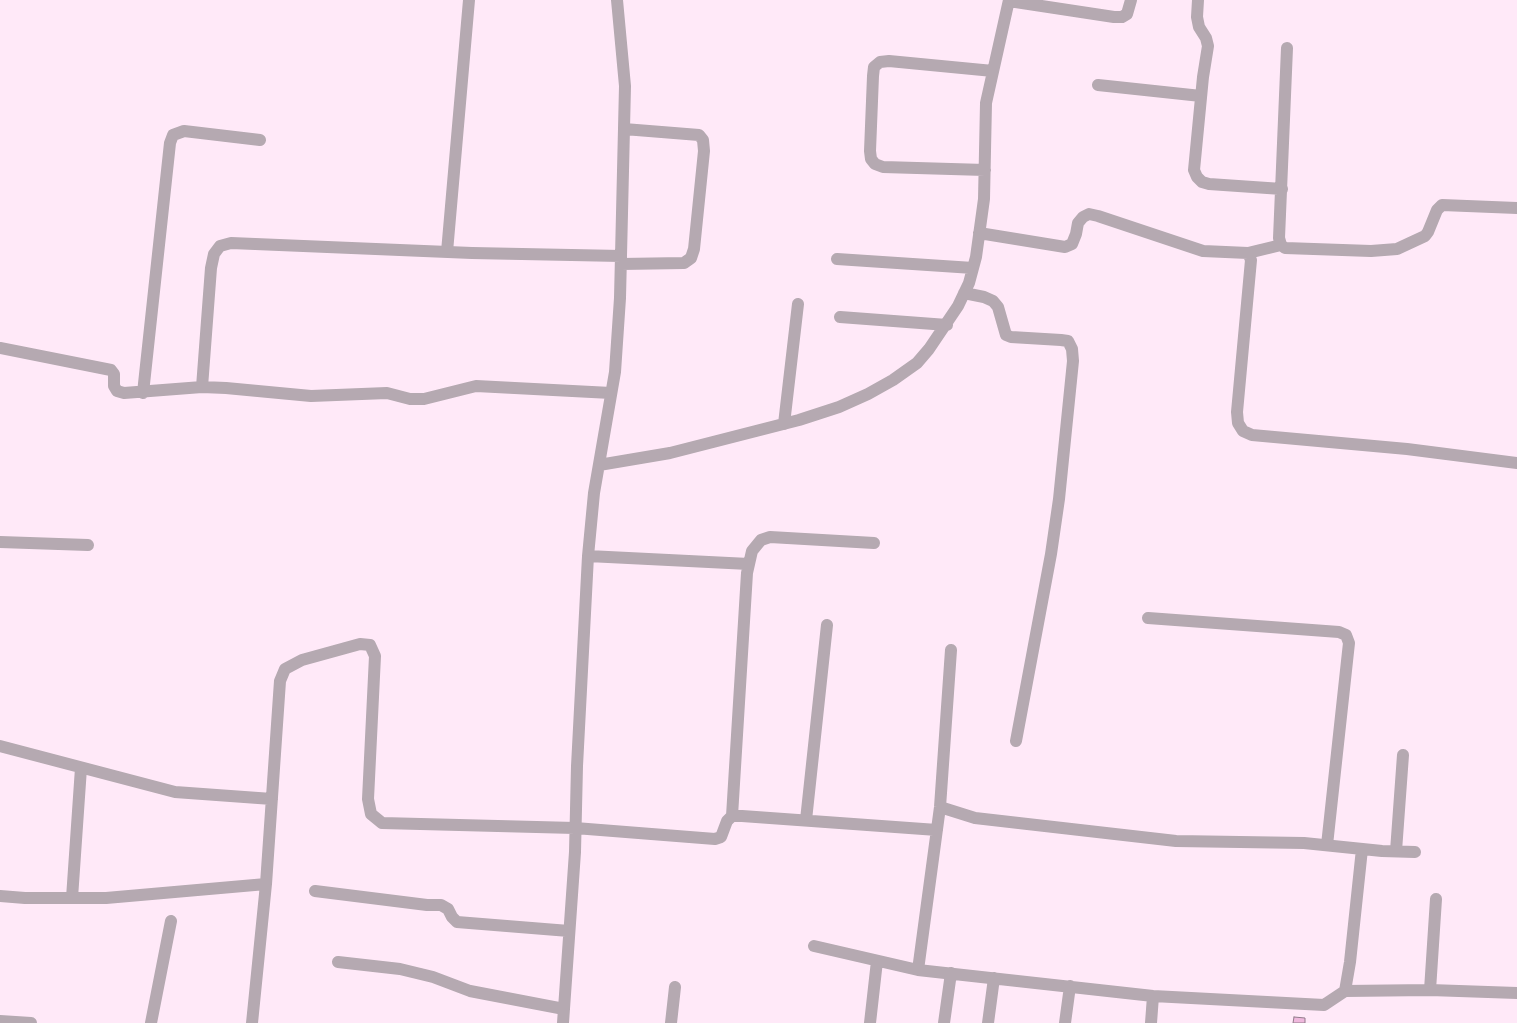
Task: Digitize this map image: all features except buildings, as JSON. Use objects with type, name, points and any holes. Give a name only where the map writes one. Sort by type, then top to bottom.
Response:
[{"type":"street","points":[[447,252],[469,0]]},
{"type":"street","points":[[563,1023],[575,852],[588,556],[599,465],[617,347],[625,86],[617,0]]},
{"type":"street","points":[[599,465],[663,455],[839,408],[893,380],[917,363],[947,324],[964,293],[976,257],[984,199],[986,103],[1009,0],[1122,17],[1127,14],[1131,0]]},
{"type":"street","points":[[1198,0],[1197,17],[1199,27],[1206,38],[1208,46],[1194,170],[1197,177],[1202,182],[1209,184],[1282,189]]},
{"type":"street","points":[[1286,48],[1279,238],[1281,245],[1285,248],[1294,250],[1371,251],[1397,249],[1425,236],[1437,210],[1442,205],[1517,208]]},
{"type":"street","points":[[985,170],[883,167],[875,164],[870,151],[873,76],[874,67],[880,62],[889,61],[993,71]]},
{"type":"street","points":[[1098,86],[1201,96]]},
{"type":"street","points":[[202,388],[211,268],[214,254],[220,246],[231,243],[684,263],[691,258],[694,249],[704,151],[703,140],[700,136],[624,129]]},
{"type":"street","points":[[144,392],[170,143],[173,135],[184,131],[260,140]]},
{"type":"street","points":[[980,233],[1065,247],[1072,244],[1082,217],[1089,214],[1203,251],[1248,253],[1281,245]]},
{"type":"street","points":[[1248,253],[1251,260],[1237,412],[1238,423],[1243,431],[1252,435],[1407,449],[1517,463]]},
{"type":"street","points":[[837,259],[973,268]]},
{"type":"street","points":[[964,293],[993,301],[998,307],[1006,335],[1011,337],[1068,341],[1072,349],[1073,361],[1059,499],[1051,554],[1016,741]]},
{"type":"street","points":[[784,424],[798,304]]},
{"type":"street","points":[[840,317],[947,324]]},
{"type":"street","points":[[0,348],[111,370],[114,374],[114,386],[117,391],[124,393],[202,388],[252,390],[311,396],[387,393],[410,399],[424,399],[476,386],[611,393]]},
{"type":"street","points":[[732,816],[747,573],[752,551],[761,540],[770,536],[874,543]]},
{"type":"street","points":[[0,542],[88,544]]},
{"type":"street","points":[[588,556],[749,564]]},
{"type":"street","points":[[1148,618],[1339,632],[1346,635],[1349,643],[1327,845]]},
{"type":"street","points":[[806,820],[827,625]]},
{"type":"street","points":[[252,1023],[266,884],[280,681],[285,669],[302,660],[360,644],[370,645],[375,656],[368,799],[371,814],[382,823],[575,828],[715,839],[721,837],[726,821],[732,816],[937,830]]},
{"type":"street","points":[[918,970],[940,807],[951,650]]},
{"type":"street","points":[[0,746],[175,792],[272,799]]},
{"type":"street","points":[[1396,851],[1403,755]]},
{"type":"street","points":[[72,898],[81,768]]},
{"type":"street","points":[[940,807],[975,818],[1176,841],[1304,843],[1415,852]]},
{"type":"street","points":[[1345,991],[1350,962],[1362,849]]},
{"type":"street","points":[[0,896],[25,898],[106,898],[266,884]]},
{"type":"street","points":[[315,891],[427,905],[441,905],[448,908],[452,918],[457,922],[569,931]]},
{"type":"street","points":[[1430,990],[1436,899]]},
{"type":"street","points":[[151,1023],[170,921]]},
{"type":"street","points":[[814,946],[918,970],[1153,996],[1324,1005],[1345,991],[1430,990],[1517,993]]},
{"type":"street","points":[[870,1023],[877,960]]},
{"type":"street","points":[[338,962],[400,969],[433,977],[470,991],[564,1009]]},
{"type":"street","points":[[944,1023],[951,973]]},
{"type":"street","points":[[988,1023],[994,978]]},
{"type":"street","points":[[1065,1023],[1070,986]]},
{"type":"street","points":[[671,1023],[675,987]]},
{"type":"street","points":[[1151,1023],[1153,996]]},
{"type":"street","points":[[0,1021],[31,1023]]}]
